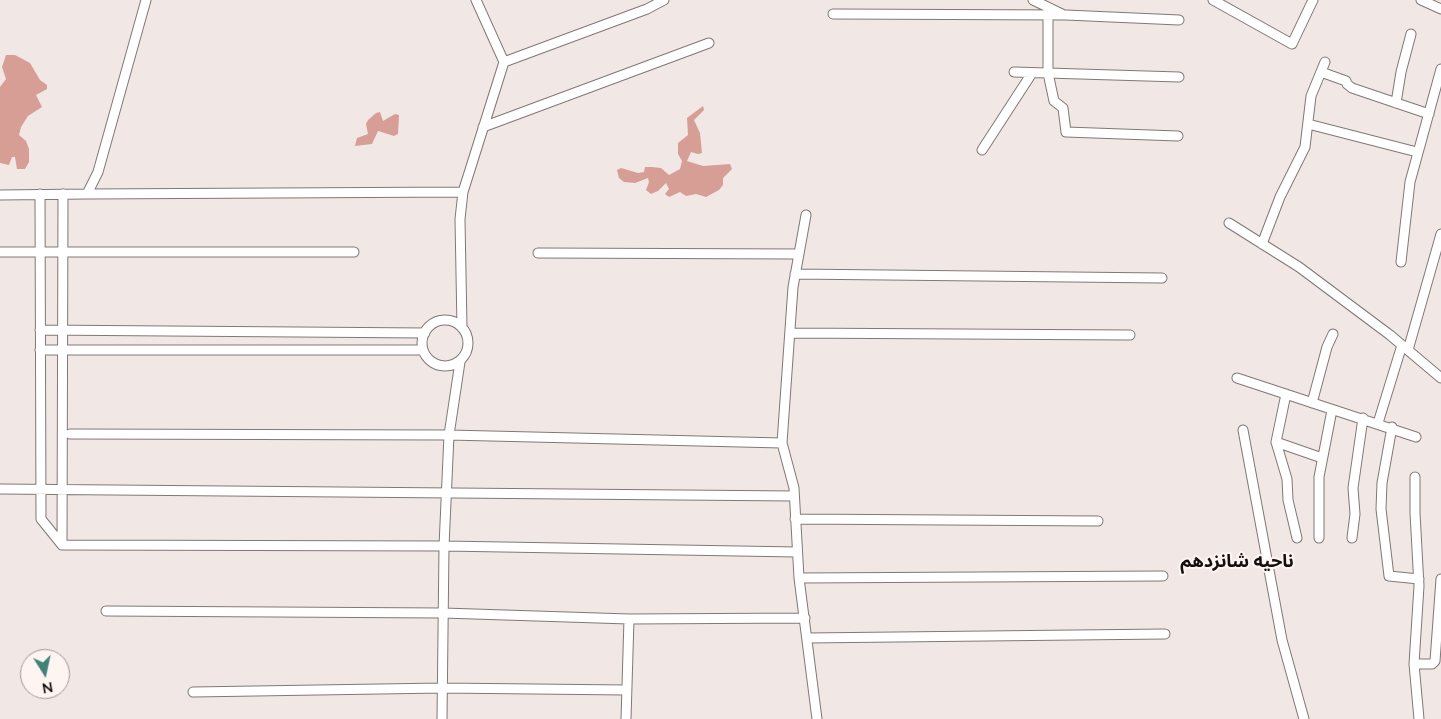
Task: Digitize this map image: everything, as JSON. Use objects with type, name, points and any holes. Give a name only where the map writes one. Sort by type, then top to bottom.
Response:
[{"type":"street","points":[[87,194],[98,172],[146,0]]},
{"type":"street","points":[[442,719],[444,546],[449,435],[460,362],[467,350],[468,341],[462,328],[460,219],[463,192],[504,62],[476,0]]},
{"type":"street","points":[[504,62],[648,9],[664,0]]},
{"type":"street","points":[[1033,0],[1066,16]]},
{"type":"street","points":[[1213,0],[1292,44],[1313,0]]},
{"type":"street","points":[[1421,0],[1441,9]]},
{"type":"street","points":[[832,14],[1048,15],[1179,20]]},
{"type":"street","points":[[1048,15],[1048,73],[1054,101],[1063,108],[1065,130],[1068,134],[1178,136]]},
{"type":"street","points":[[1396,103],[1401,72],[1412,34]]},
{"type":"street","points":[[483,128],[709,43]]},
{"type":"street","points":[[1262,244],[1280,197],[1305,147],[1311,96],[1325,62]]},
{"type":"street","points":[[1401,262],[1410,182],[1441,69]]},
{"type":"street","points":[[1014,72],[1179,77]]},
{"type":"street","points":[[1321,72],[1346,80],[1347,84],[1352,88],[1429,114]]},
{"type":"street","points":[[982,150],[1032,73]]},
{"type":"street","points":[[1308,124],[1417,152]]},
{"type":"street","points":[[0,195],[463,192]]},
{"type":"street","points":[[40,194],[41,519],[62,545]]},
{"type":"street","points":[[62,545],[63,194]]},
{"type":"street","points":[[806,215],[795,274],[782,443],[794,496],[798,578],[805,618],[817,719]]},
{"type":"street","points":[[1229,223],[1299,267],[1405,347],[1441,378]]},
{"type":"street","points":[[1378,423],[1405,347],[1441,234]]},
{"type":"street","points":[[0,252],[354,252]]},
{"type":"street","points":[[538,253],[799,254]]},
{"type":"street","points":[[795,274],[1162,278]]},
{"type":"street","points":[[460,362],[448,366],[439,366],[431,361],[423,350],[425,333],[434,323],[452,321],[462,328]]},
{"type":"street","points":[[40,330],[425,333]]},
{"type":"street","points":[[790,333],[1130,335]]},
{"type":"street","points":[[1312,403],[1333,334]]},
{"type":"street","points":[[40,350],[423,350]]},
{"type":"street","points":[[1237,378],[1332,410],[1392,427],[1416,437]]},
{"type":"street","points":[[1286,394],[1276,442],[1287,479],[1288,500],[1297,538]]},
{"type":"street","points":[[1319,538],[1319,477],[1332,410]]},
{"type":"street","points":[[1352,538],[1355,514],[1353,488],[1363,418]]},
{"type":"street","points":[[1392,427],[1382,483],[1381,509],[1389,576],[1419,579]]},
{"type":"street","points":[[1243,430],[1282,640],[1304,719]]},
{"type":"street","points":[[70,434],[449,435],[782,443]]},
{"type":"street","points":[[1276,442],[1322,458]]},
{"type":"street","points":[[1415,477],[1419,579],[1414,664],[1419,719]]},
{"type":"street","points":[[0,489],[447,491],[794,496]]},
{"type":"street","points":[[795,519],[1098,521]]},
{"type":"street","points":[[62,545],[444,546],[797,552]]},
{"type":"street","points":[[798,578],[1163,576]]},
{"type":"street","points":[[1414,664],[1432,664],[1435,661],[1441,579]]},
{"type":"street","points":[[106,611],[443,613],[629,619],[805,618]]},
{"type":"street","points":[[626,719],[629,619]]},
{"type":"street","points":[[807,638],[1165,634]]},
{"type":"street","points":[[194,692],[442,688],[626,690]]},
{"type":"shaded area","points":[[6,55],[15,55],[30,63],[40,80],[47,85],[47,89],[36,95],[42,107],[28,116],[21,127],[19,135],[26,141],[29,149],[29,162],[25,169],[17,169],[15,157],[12,157],[9,165],[0,163],[0,87],[6,79],[2,67]]},
{"type":"shaded area","points":[[703,106],[704,110],[694,120],[700,133],[702,153],[691,152],[687,161],[703,166],[730,164],[732,169],[723,178],[723,185],[719,190],[706,197],[696,194],[686,196],[680,192],[669,197],[665,194],[669,189],[666,183],[658,191],[651,194],[646,190],[649,182],[648,178],[635,183],[624,182],[619,178],[617,170],[621,168],[638,173],[644,172],[645,167],[661,168],[669,175],[680,169],[682,161],[678,154],[678,143],[688,135],[687,118]]},
{"type":"shaded area","points":[[380,112],[383,121],[395,114],[399,115],[398,134],[394,136],[378,131],[372,144],[355,146],[357,138],[368,134],[366,124],[368,120]]},
{"type":"district","name":"ناحیه شانزدهم","points":[[1237,561]]}]
